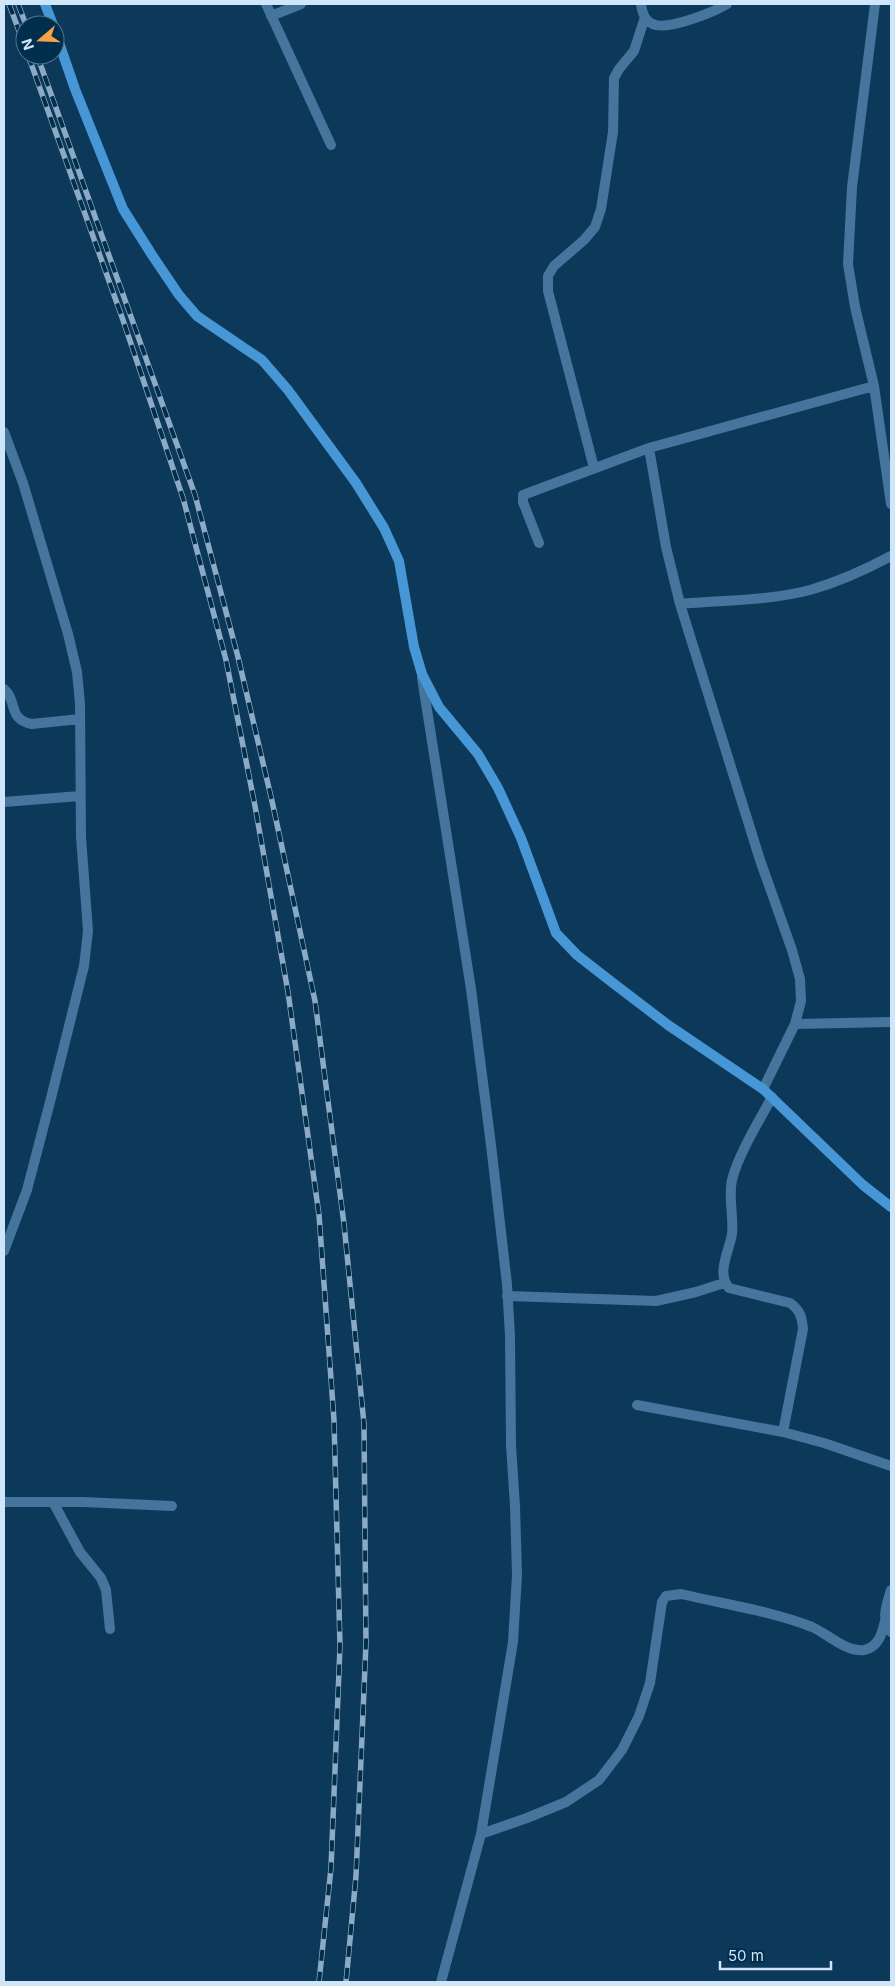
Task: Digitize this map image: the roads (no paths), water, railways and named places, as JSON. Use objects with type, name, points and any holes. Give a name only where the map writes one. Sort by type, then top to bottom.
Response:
[{"type":"main road","points":[[65,60],[123,209],[179,295],[197,316],[262,360],[288,390],[356,483],[384,528],[399,561],[414,647],[422,674],[439,707],[478,754],[498,788],[521,838],[556,933],[578,955],[668,1025],[763,1089],[863,1185],[891,1207]]},
{"type":"street","points":[[266,4],[331,146]]},
{"type":"street","points":[[271,16],[301,4]]},
{"type":"street","points":[[641,4],[645,17],[655,25],[701,17],[727,4]]},
{"type":"street","points":[[875,4],[852,187],[848,264],[855,307],[874,386],[891,504]]},
{"type":"street","points":[[594,468],[548,291],[548,276],[554,266],[584,240],[595,227],[602,209],[613,132],[614,78],[618,69],[634,51],[645,17]]},
{"type":"street","points":[[539,543],[523,502],[523,495],[649,448],[874,386]]},
{"type":"street","points":[[4,432],[23,483],[68,634],[77,672],[80,719],[81,837],[88,931],[84,966],[27,1190],[4,1250]]},
{"type":"street","points":[[649,448],[666,547],[680,604],[760,860],[792,950],[800,979],[801,1001],[795,1024],[763,1089]]},
{"type":"street","points":[[680,604],[775,596],[809,590],[864,570],[891,556]]},
{"type":"street","points":[[422,674],[471,989],[491,1145],[507,1296],[510,1336],[511,1428],[517,1575],[513,1642],[481,1834],[441,1982]]},
{"type":"street","points":[[4,690],[9,694],[18,718],[24,722],[32,724],[80,719]]},
{"type":"street","points":[[4,802],[80,796]]},
{"type":"street","points":[[795,1024],[891,1022]]},
{"type":"street","points":[[772,1097],[740,1159],[732,1179],[730,1195],[732,1233],[723,1274],[724,1282],[729,1288],[790,1303],[797,1308],[802,1317],[803,1329],[783,1432]]},
{"type":"street","points":[[507,1296],[656,1301],[696,1292],[724,1282]]},
{"type":"street","points":[[636,1405],[783,1432],[824,1443],[891,1466]]},
{"type":"street","points":[[4,1502],[172,1506]]},
{"type":"street","points":[[53,1502],[80,1552],[102,1578],[106,1590],[110,1628]]},
{"type":"street","points":[[891,1590],[885,1610],[886,1621],[891,1632]]},
{"type":"street","points":[[481,1834],[566,1802],[599,1780],[622,1750],[639,1716],[650,1683],[662,1602],[666,1596],[681,1594],[777,1617],[812,1628],[849,1648],[862,1650],[871,1648],[880,1639],[886,1621]]},
{"type":"railway","points":[[9,4],[15,20]]},
{"type":"railway","points":[[18,4],[22,15]]},
{"type":"railway","points":[[32,65],[123,320],[183,498],[226,660],[255,806],[288,992],[319,1215],[334,1420],[340,1646],[331,1868],[319,1982]]},
{"type":"railway","points":[[41,65],[195,495],[238,657],[272,801],[315,1001],[344,1224],[364,1424],[366,1643],[356,1876],[346,1982]]}]
